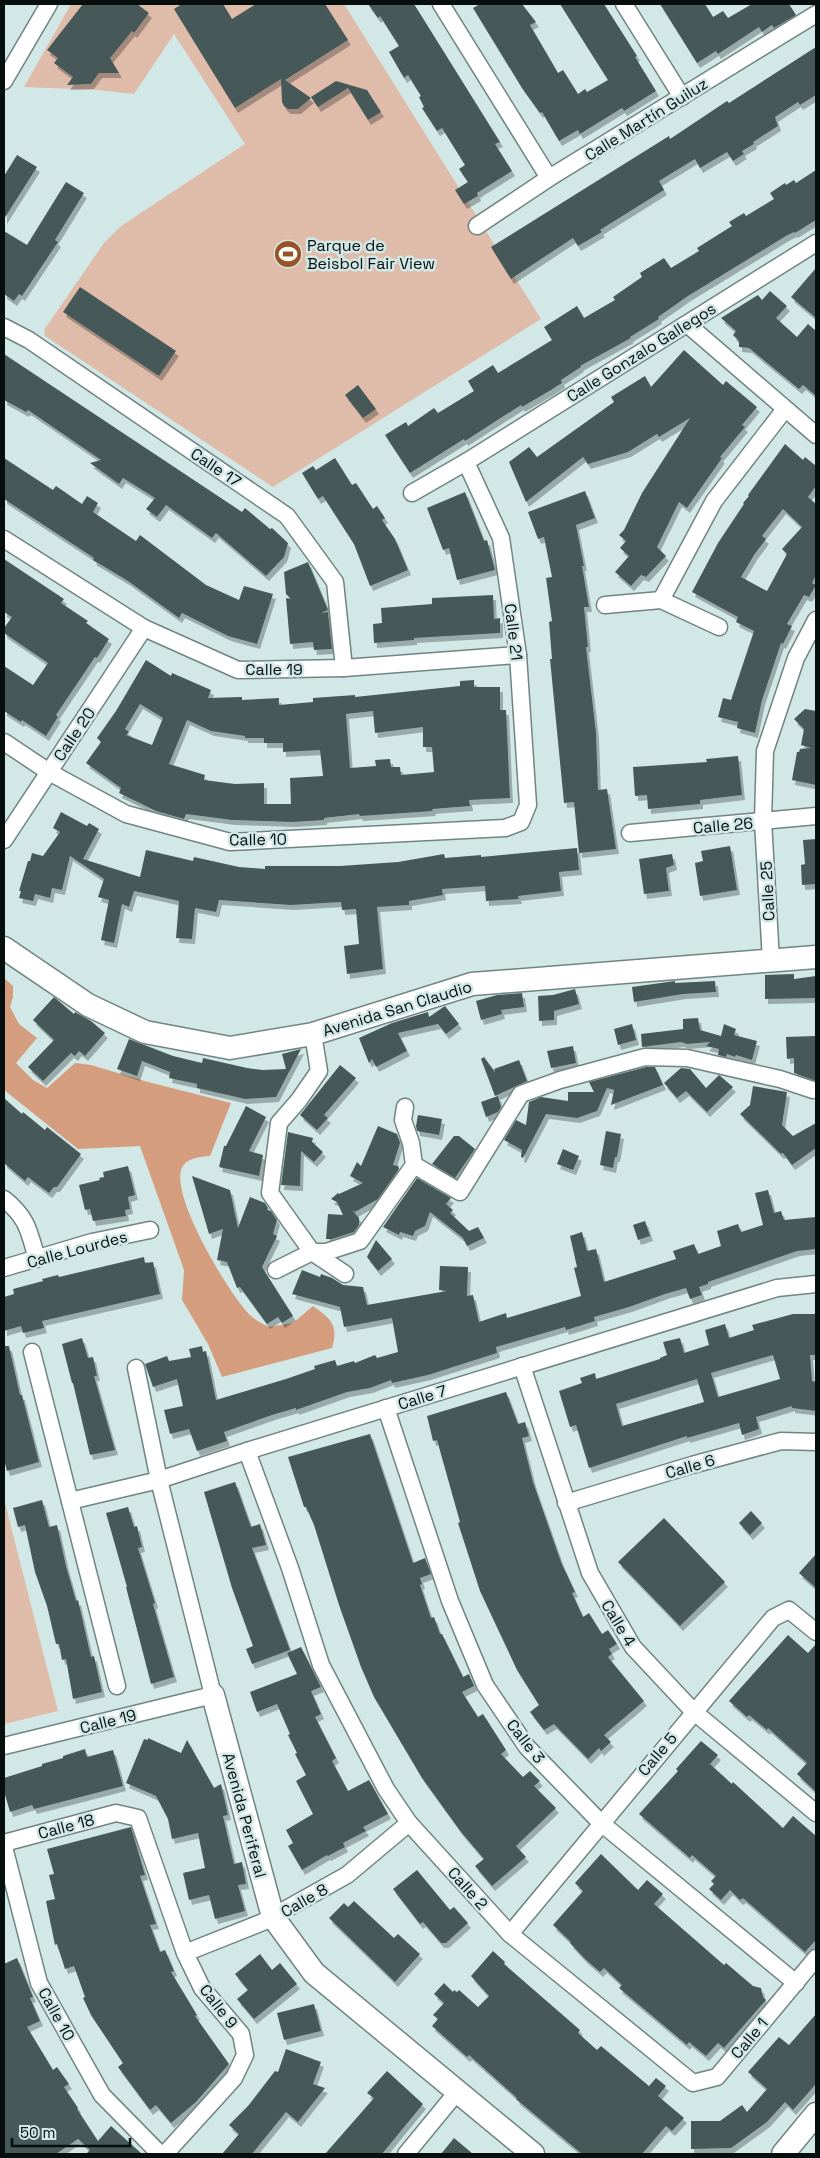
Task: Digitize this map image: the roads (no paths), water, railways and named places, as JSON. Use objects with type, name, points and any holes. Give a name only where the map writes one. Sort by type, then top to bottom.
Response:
[{"type":"street","points":[[4,81],[49,4]]},
{"type":"street","points":[[441,4],[550,178]]},
{"type":"street","points":[[624,4],[682,97]]},
{"type":"street","name":"Calle Martín Guiluz","points":[[476,226],[682,97],[813,11]]},
{"type":"street","name":"Calle Gonzalo Gallegos","points":[[412,494],[816,243]]},
{"type":"street","points":[[687,324],[816,435]]},
{"type":"street","name":"Calle 17","points":[[4,327],[29,340],[287,516],[335,582],[344,668]]},
{"type":"street","points":[[661,600],[714,501],[785,409]]},
{"type":"street","name":"Calle 21","points":[[466,462],[501,538],[518,655],[528,805],[526,810]]},
{"type":"street","name":"Calle 19","points":[[4,539],[144,628],[238,670],[344,668],[518,655]]},
{"type":"street","points":[[605,605],[661,600],[719,626]]},
{"type":"street","name":"Calle 25","points":[[771,961],[763,821],[765,751],[796,658],[816,620]]},
{"type":"street","name":"Calle 20","points":[[4,840],[144,628]]},
{"type":"street","name":"Calle 10","points":[[4,742],[49,772],[126,814],[230,842],[505,828],[521,822],[526,810]]},
{"type":"street","name":"Calle 26","points":[[630,833],[816,816]]},
{"type":"street","name":"Avenida San Claudio","points":[[4,948],[88,1005],[145,1032],[230,1048],[313,1034],[472,984],[816,957]]},
{"type":"street","points":[[313,1034],[319,1070],[299,1100],[279,1123],[270,1193],[312,1252],[345,1274]]},
{"type":"street","points":[[414,1165],[460,1192],[521,1094],[560,1080],[645,1058],[688,1058],[780,1079],[814,1090]]},
{"type":"street","points":[[276,1270],[312,1252],[326,1252],[360,1241],[414,1165],[411,1142],[403,1120],[405,1107]]},
{"type":"street","points":[[4,1200],[17,1209],[24,1219],[38,1260]]},
{"type":"street","name":"Calle Lourdes","points":[[4,1268],[38,1260],[92,1242],[150,1230]]},
{"type":"street","name":"Calle 7","points":[[70,1501],[159,1480],[247,1451],[777,1288],[816,1284]]},
{"type":"street","points":[[32,1352],[117,1686]]},
{"type":"street","name":"Calle 4","points":[[522,1366],[590,1573],[633,1647],[693,1711],[816,1813]]},
{"type":"street","name":"Avenida Periferal","points":[[136,1368],[159,1480],[213,1695],[273,1917],[314,1973],[533,2154]]},
{"type":"street","name":"Calle 3","points":[[386,1408],[450,1601],[485,1685],[527,1747],[601,1823],[796,1983]]},
{"type":"street","name":"Calle 6","points":[[566,1503],[692,1465],[781,1441],[816,1442]]},
{"type":"street","name":"Calle 2","points":[[247,1451],[290,1568],[321,1666],[386,1789],[409,1823],[510,1934],[670,2065]]},
{"type":"street","name":"Calle 5","points":[[510,1934],[693,1711],[773,1618],[789,1610],[816,1632]]},
{"type":"street","name":"Calle 19","points":[[4,1746],[213,1695]]},
{"type":"street","name":"Calle 18","points":[[4,1843],[116,1813],[129,1816]]},
{"type":"street","name":"Calle 9","points":[[129,1816],[138,1818],[184,1953],[202,1988],[240,2034],[245,2055],[234,2078],[165,2154]]},
{"type":"street","name":"Calle 8","points":[[184,1953],[273,1917],[348,1875],[409,1823]]},
{"type":"street","name":"Calle 10","points":[[4,1847],[39,1983],[102,2094],[160,2154]]},
{"type":"street","name":"Calle 1","points":[[670,2065],[693,2083],[717,2077],[816,1958]]},
{"type":"street","points":[[406,2154],[458,2092]]},
{"type":"street","points":[[783,2154],[816,2114]]},
{"type":"place","name":"Parque de Beisbol Fair View","points":[[288,254]]}]
